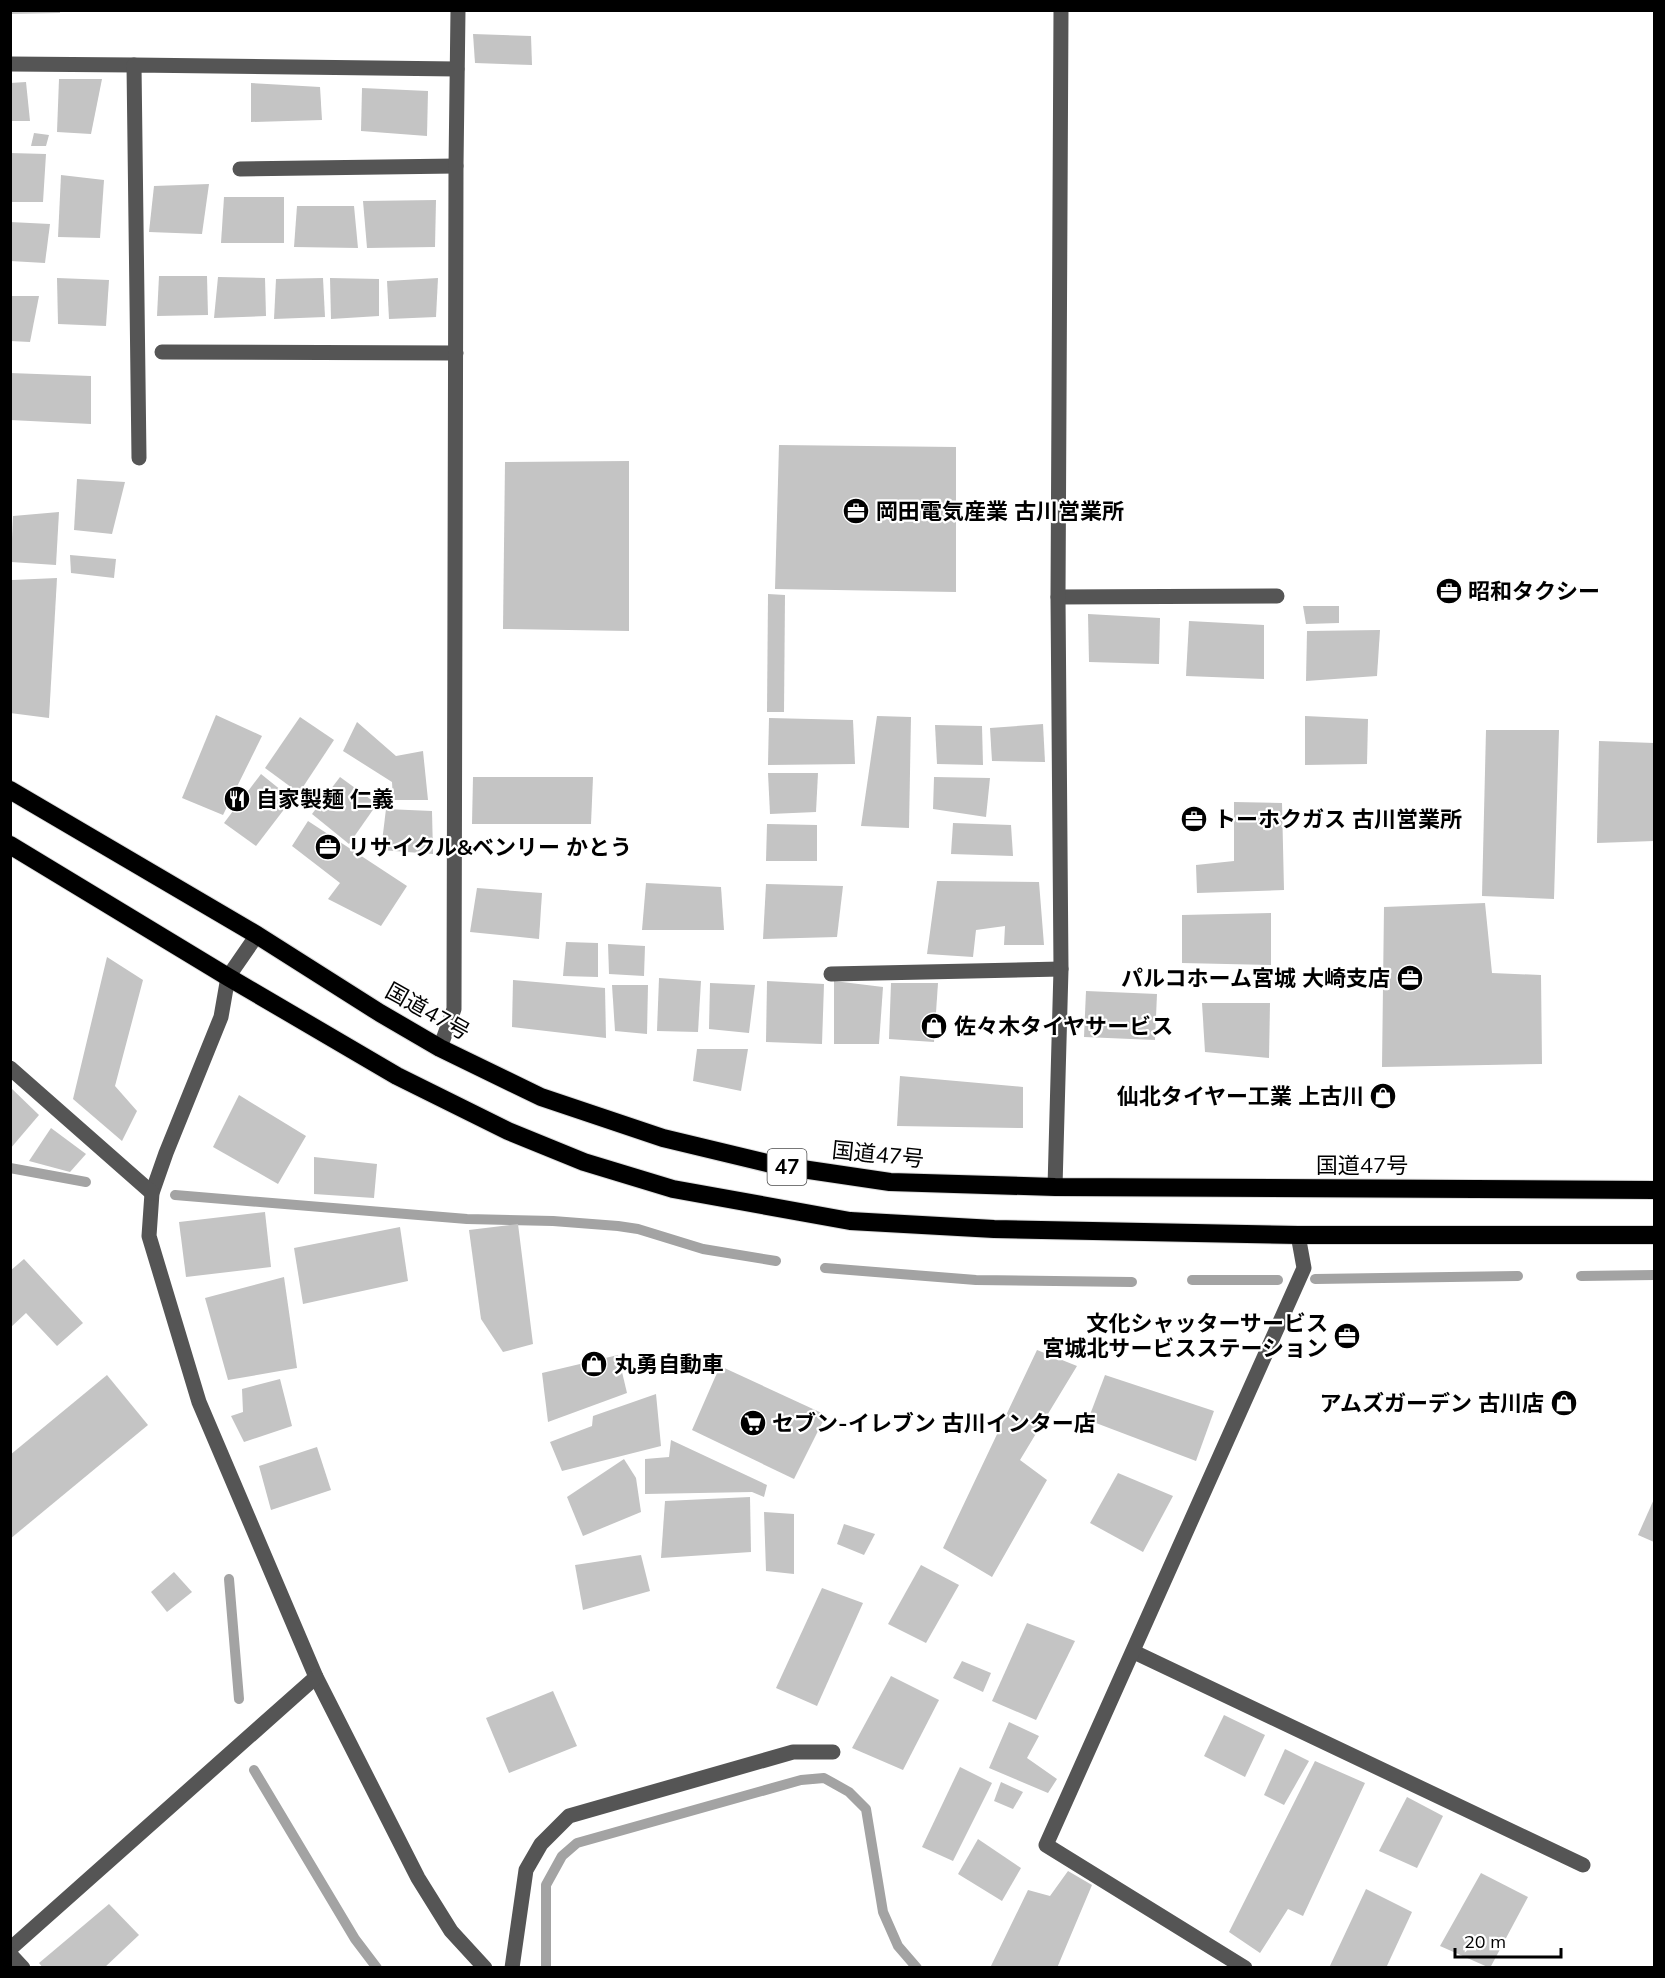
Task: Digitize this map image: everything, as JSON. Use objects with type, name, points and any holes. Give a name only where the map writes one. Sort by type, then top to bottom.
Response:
[{"type":"highway","name":"国道47号","points":[[10,790],[257,935],[440,1048],[541,1097],[663,1138],[776,1165],[890,1182],[1055,1187],[1654,1191]]},
{"type":"highway","name":"47","points":[[10,845],[397,1076],[508,1131],[584,1162],[674,1189],[850,1221],[994,1228],[1298,1235],[1654,1235]]},
{"type":"street","points":[[440,1048],[454,1009],[458,10]]},
{"type":"street","points":[[1055,1187],[1061,969],[1058,597],[1061,10]]},
{"type":"street","points":[[10,64],[458,69]]},
{"type":"street","points":[[134,64],[139,458]]},
{"type":"street","points":[[240,169],[456,166]]},
{"type":"street","points":[[162,352],[456,353]]},
{"type":"street","points":[[1058,597],[1277,596]]},
{"type":"street","points":[[257,935],[228,977],[220,1017],[152,1193],[149,1236],[199,1402],[316,1677],[417,1878],[451,1931],[485,1968]]},
{"type":"street","points":[[831,974],[1061,969]]},
{"type":"street","points":[[10,1068],[152,1193]]},
{"type":"street","points":[[1245,1968],[1046,1845],[1304,1268],[1298,1235]]},
{"type":"street","points":[[1134,1652],[1583,1865]]},
{"type":"street","points":[[10,1949],[316,1677]]},
{"type":"street","points":[[512,1968],[526,1870],[541,1844],[569,1816],[793,1752],[833,1752]]},
{"type":"street","points":[[10,1954],[23,1968]]},
{"type":"building","points":[[11,10],[60,10],[60,13],[11,14]]},
{"type":"building","points":[[473,34],[531,36],[532,65],[475,63]]},
{"type":"building","points":[[59,79],[102,79],[91,134],[57,132]]},
{"type":"building","points":[[26,82],[30,121],[10,121],[10,83]]},
{"type":"building","points":[[251,83],[320,87],[322,120],[251,122]]},
{"type":"building","points":[[362,88],[428,91],[427,136],[361,131]]},
{"type":"building","points":[[34,133],[49,135],[46,146],[31,146]]},
{"type":"building","points":[[10,153],[46,154],[43,202],[10,202]]},
{"type":"building","points":[[61,175],[104,180],[100,238],[58,237]]},
{"type":"building","points":[[209,184],[202,234],[149,232],[154,186]]},
{"type":"building","points":[[224,197],[284,197],[284,243],[221,243]]},
{"type":"building","points":[[436,200],[435,247],[367,248],[363,201]]},
{"type":"building","points":[[297,206],[354,206],[358,248],[294,247]]},
{"type":"building","points":[[10,222],[50,224],[45,263],[10,261]]},
{"type":"building","points":[[159,276],[207,276],[208,315],[157,316]]},
{"type":"building","points":[[218,277],[265,278],[266,316],[214,318]]},
{"type":"building","points":[[57,278],[109,280],[106,326],[58,324]]},
{"type":"building","points":[[323,278],[325,317],[274,319],[276,279]]},
{"type":"building","points":[[330,278],[379,279],[379,316],[331,319]]},
{"type":"building","points":[[438,278],[436,317],[389,319],[387,281]]},
{"type":"building","points":[[10,296],[39,296],[30,342],[10,341]]},
{"type":"building","points":[[10,373],[91,376],[91,424],[10,420]]},
{"type":"building","points":[[779,445],[956,447],[956,592],[775,589]]},
{"type":"building","points":[[629,461],[629,631],[503,629],[505,462]]},
{"type":"building","points":[[77,479],[125,482],[112,534],[74,530]]},
{"type":"building","points":[[59,512],[56,565],[11,562],[13,516]]},
{"type":"building","points":[[70,555],[116,559],[114,578],[71,573]]},
{"type":"building","points":[[57,578],[49,718],[10,713],[12,580]]},
{"type":"building","points":[[768,594],[785,595],[784,712],[767,712]]},
{"type":"building","points":[[1303,606],[1339,606],[1339,623],[1306,624]]},
{"type":"building","points":[[1088,614],[1160,618],[1159,664],[1089,662]]},
{"type":"building","points":[[1189,621],[1264,625],[1264,679],[1186,676]]},
{"type":"building","points":[[1380,630],[1377,676],[1306,681],[1307,631]]},
{"type":"building","points":[[216,715],[262,736],[223,815],[182,798]]},
{"type":"building","points":[[877,716],[911,717],[909,828],[861,826]]},
{"type":"building","points":[[1305,716],[1368,719],[1367,764],[1305,765]]},
{"type":"building","points":[[300,717],[334,740],[299,793],[265,768]]},
{"type":"building","points":[[769,718],[853,720],[855,764],[768,765]]},
{"type":"building","points":[[357,722],[396,756],[423,751],[428,800],[393,800],[392,782],[343,751]]},
{"type":"building","points":[[1043,724],[1045,762],[992,761],[990,728]]},
{"type":"building","points":[[935,725],[982,726],[983,765],[937,764]]},
{"type":"building","points":[[1486,730],[1559,730],[1554,899],[1482,896]]},
{"type":"building","points":[[1599,741],[1654,743],[1654,841],[1597,843]]},
{"type":"building","points":[[768,773],[818,773],[816,812],[770,814]]},
{"type":"building","points":[[261,774],[292,799],[256,846],[224,823]]},
{"type":"building","points":[[340,777],[377,804],[349,844],[312,814]]},
{"type":"building","points":[[473,777],[593,777],[591,824],[472,824]]},
{"type":"building","points":[[934,777],[990,778],[986,817],[933,809]]},
{"type":"building","points":[[1234,802],[1282,803],[1284,890],[1197,893],[1196,865],[1234,861]]},
{"type":"building","points":[[386,809],[432,811],[433,854],[381,850]]},
{"type":"building","points":[[308,821],[407,886],[381,926],[328,899],[340,883],[292,846]]},
{"type":"building","points":[[953,823],[1011,825],[1013,856],[951,854]]},
{"type":"building","points":[[767,824],[817,825],[817,861],[766,861]]},
{"type":"building","points":[[937,881],[1039,882],[1044,945],[1004,945],[1005,926],[976,930],[973,957],[927,954]]},
{"type":"building","points":[[646,883],[721,887],[724,930],[642,930]]},
{"type":"building","points":[[766,884],[843,886],[837,937],[763,939]]},
{"type":"building","points":[[477,888],[542,893],[539,939],[470,932]]},
{"type":"building","points":[[1485,903],[1492,973],[1541,975],[1542,1064],[1382,1067],[1384,907]]},
{"type":"building","points":[[1271,913],[1271,965],[1182,963],[1182,915]]},
{"type":"building","points":[[566,942],[598,943],[598,977],[563,976]]},
{"type":"building","points":[[608,944],[645,946],[644,976],[609,974]]},
{"type":"building","points":[[107,957],[143,980],[115,1086],[137,1111],[122,1141],[73,1099]]},
{"type":"building","points":[[659,978],[701,981],[698,1032],[657,1031]]},
{"type":"building","points":[[513,980],[605,988],[606,1038],[512,1027]]},
{"type":"building","points":[[767,981],[824,984],[822,1044],[766,1042]]},
{"type":"building","points":[[834,981],[883,987],[879,1044],[834,1044]]},
{"type":"building","points":[[710,983],[755,985],[749,1033],[709,1029]]},
{"type":"building","points":[[891,983],[938,983],[934,1042],[889,1039]]},
{"type":"building","points":[[612,985],[648,985],[647,1034],[615,1031]]},
{"type":"building","points":[[1086,991],[1157,994],[1155,1040],[1084,1037]]},
{"type":"building","points":[[1202,1003],[1270,1003],[1269,1058],[1205,1052]]},
{"type":"building","points":[[697,1049],[748,1049],[741,1091],[693,1081]]},
{"type":"building","points":[[900,1076],[1023,1087],[1023,1128],[897,1126]]},
{"type":"building","points":[[10,1087],[39,1115],[10,1149]]},
{"type":"building","points":[[239,1095],[306,1136],[278,1184],[213,1147]]},
{"type":"building","points":[[51,1128],[86,1154],[70,1172],[29,1161]]},
{"type":"building","points":[[314,1157],[377,1164],[374,1198],[314,1194]]},
{"type":"building","points":[[265,1212],[271,1267],[186,1277],[179,1222]]},
{"type":"building","points":[[518,1224],[533,1344],[503,1352],[481,1319],[469,1230]]},
{"type":"building","points":[[400,1227],[408,1281],[303,1304],[294,1248]]},
{"type":"building","points":[[24,1259],[83,1323],[57,1346],[26,1313],[10,1328],[10,1271]]},
{"type":"building","points":[[284,1277],[297,1368],[228,1380],[205,1298]]},
{"type":"building","points":[[1037,1350],[1077,1366],[1020,1460],[1047,1480],[992,1577],[943,1548]]},
{"type":"building","points":[[618,1355],[627,1393],[548,1422],[542,1373]]},
{"type":"building","points":[[720,1366],[826,1415],[794,1479],[692,1430]]},
{"type":"building","points":[[107,1375],[148,1425],[10,1539],[10,1455]]},
{"type":"building","points":[[1105,1375],[1214,1411],[1196,1461],[1088,1420]]},
{"type":"building","points":[[280,1379],[292,1426],[244,1442],[231,1416],[243,1412],[242,1389]]},
{"type":"building","points":[[656,1394],[661,1446],[562,1471],[550,1442],[592,1426],[593,1416]]},
{"type":"building","points":[[671,1440],[767,1485],[764,1497],[752,1492],[645,1494],[645,1459],[669,1457]]},
{"type":"building","points":[[317,1447],[331,1490],[271,1510],[259,1466]]},
{"type":"building","points":[[624,1459],[636,1478],[641,1512],[583,1536],[567,1497]]},
{"type":"building","points":[[1118,1473],[1173,1496],[1143,1552],[1090,1523]]},
{"type":"building","points":[[750,1497],[751,1552],[661,1558],[665,1501]]},
{"type":"building","points":[[1654,1499],[1654,1542],[1638,1535]]},
{"type":"building","points":[[764,1512],[794,1514],[794,1574],[766,1571]]},
{"type":"building","points":[[844,1524],[875,1534],[864,1555],[837,1544]]},
{"type":"building","points":[[641,1555],[650,1591],[583,1610],[575,1565]]},
{"type":"building","points":[[921,1565],[959,1585],[926,1643],[888,1624]]},
{"type":"building","points":[[174,1572],[192,1592],[167,1612],[151,1592]]},
{"type":"building","points":[[822,1588],[863,1603],[817,1706],[776,1688]]},
{"type":"building","points":[[1027,1623],[1075,1641],[1036,1720],[992,1701]]},
{"type":"building","points":[[962,1661],[991,1673],[983,1692],[953,1678]]},
{"type":"building","points":[[891,1676],[939,1700],[903,1770],[852,1748]]},
{"type":"building","points":[[553,1691],[577,1746],[509,1773],[486,1718]]},
{"type":"building","points":[[1224,1715],[1265,1735],[1245,1777],[1204,1756]]},
{"type":"building","points":[[1009,1722],[1039,1736],[1027,1758],[1057,1779],[1048,1793],[989,1768]]},
{"type":"building","points":[[1285,1749],[1309,1761],[1284,1805],[1264,1795]]},
{"type":"building","points":[[1315,1761],[1365,1783],[1303,1916],[1288,1909],[1260,1953],[1229,1932]]},
{"type":"building","points":[[960,1767],[992,1783],[953,1861],[922,1847]]},
{"type":"building","points":[[1001,1782],[1023,1792],[1013,1809],[994,1801]]},
{"type":"building","points":[[1407,1797],[1443,1816],[1417,1868],[1379,1851]]},
{"type":"building","points":[[978,1839],[1021,1868],[1002,1901],[958,1874]]},
{"type":"building","points":[[1068,1871],[1092,1885],[1057,1968],[990,1968],[1028,1890],[1050,1896]]},
{"type":"building","points":[[1481,1873],[1528,1897],[1490,1968],[1440,1946]]},
{"type":"building","points":[[1366,1889],[1412,1912],[1386,1968],[1329,1968]]},
{"type":"building","points":[[109,1904],[139,1935],[104,1968],[43,1968],[39,1963]]},
{"type":"waterway","points":[[10,1168],[86,1182]]},
{"type":"waterway","points":[[175,1195],[467,1219],[553,1221],[618,1226],[638,1229],[703,1249],[776,1261]]},
{"type":"waterway","points":[[825,1268],[976,1280],[1132,1282]]},
{"type":"waterway","points":[[1581,1276],[1654,1275]]},
{"type":"waterway","points":[[1315,1279],[1518,1276]]},
{"type":"waterway","points":[[1192,1280],[1278,1280]]},
{"type":"waterway","points":[[229,1579],[239,1699]]},
{"type":"waterway","points":[[254,1770],[355,1939],[377,1968]]},
{"type":"waterway","points":[[546,1968],[546,1885],[562,1856],[577,1843],[801,1780],[824,1778],[849,1792],[866,1809],[883,1912],[898,1946],[917,1968]]},
{"type":"place","name":"岡田電気産業 古川営業所","points":[[856,511]]},
{"type":"place","name":"昭和タクシー","points":[[1449,591]]},
{"type":"place","name":"自家製麺 仁義","points":[[237,799]]},
{"type":"place","name":"トーホクガス 古川営業所","points":[[1194,819]]},
{"type":"place","name":"リサイクル&ベンリー かとう","points":[[328,847]]},
{"type":"place","name":"パルコホーム宮城 大崎支店","points":[[1410,978]]},
{"type":"place","name":"佐々木タイヤサービス","points":[[934,1026]]},
{"type":"place","name":"仙北タイヤー工業 上古川","points":[[1383,1096]]},
{"type":"place","name":"文化シャッターサービス 宮城北サービスステーション","points":[[1347,1336]]},
{"type":"place","name":"丸勇自動車","points":[[594,1364]]},
{"type":"place","name":"アムズガーデン 古川店","points":[[1564,1403]]},
{"type":"place","name":"セブン-イレブン 古川インター店","points":[[753,1423]]}]
